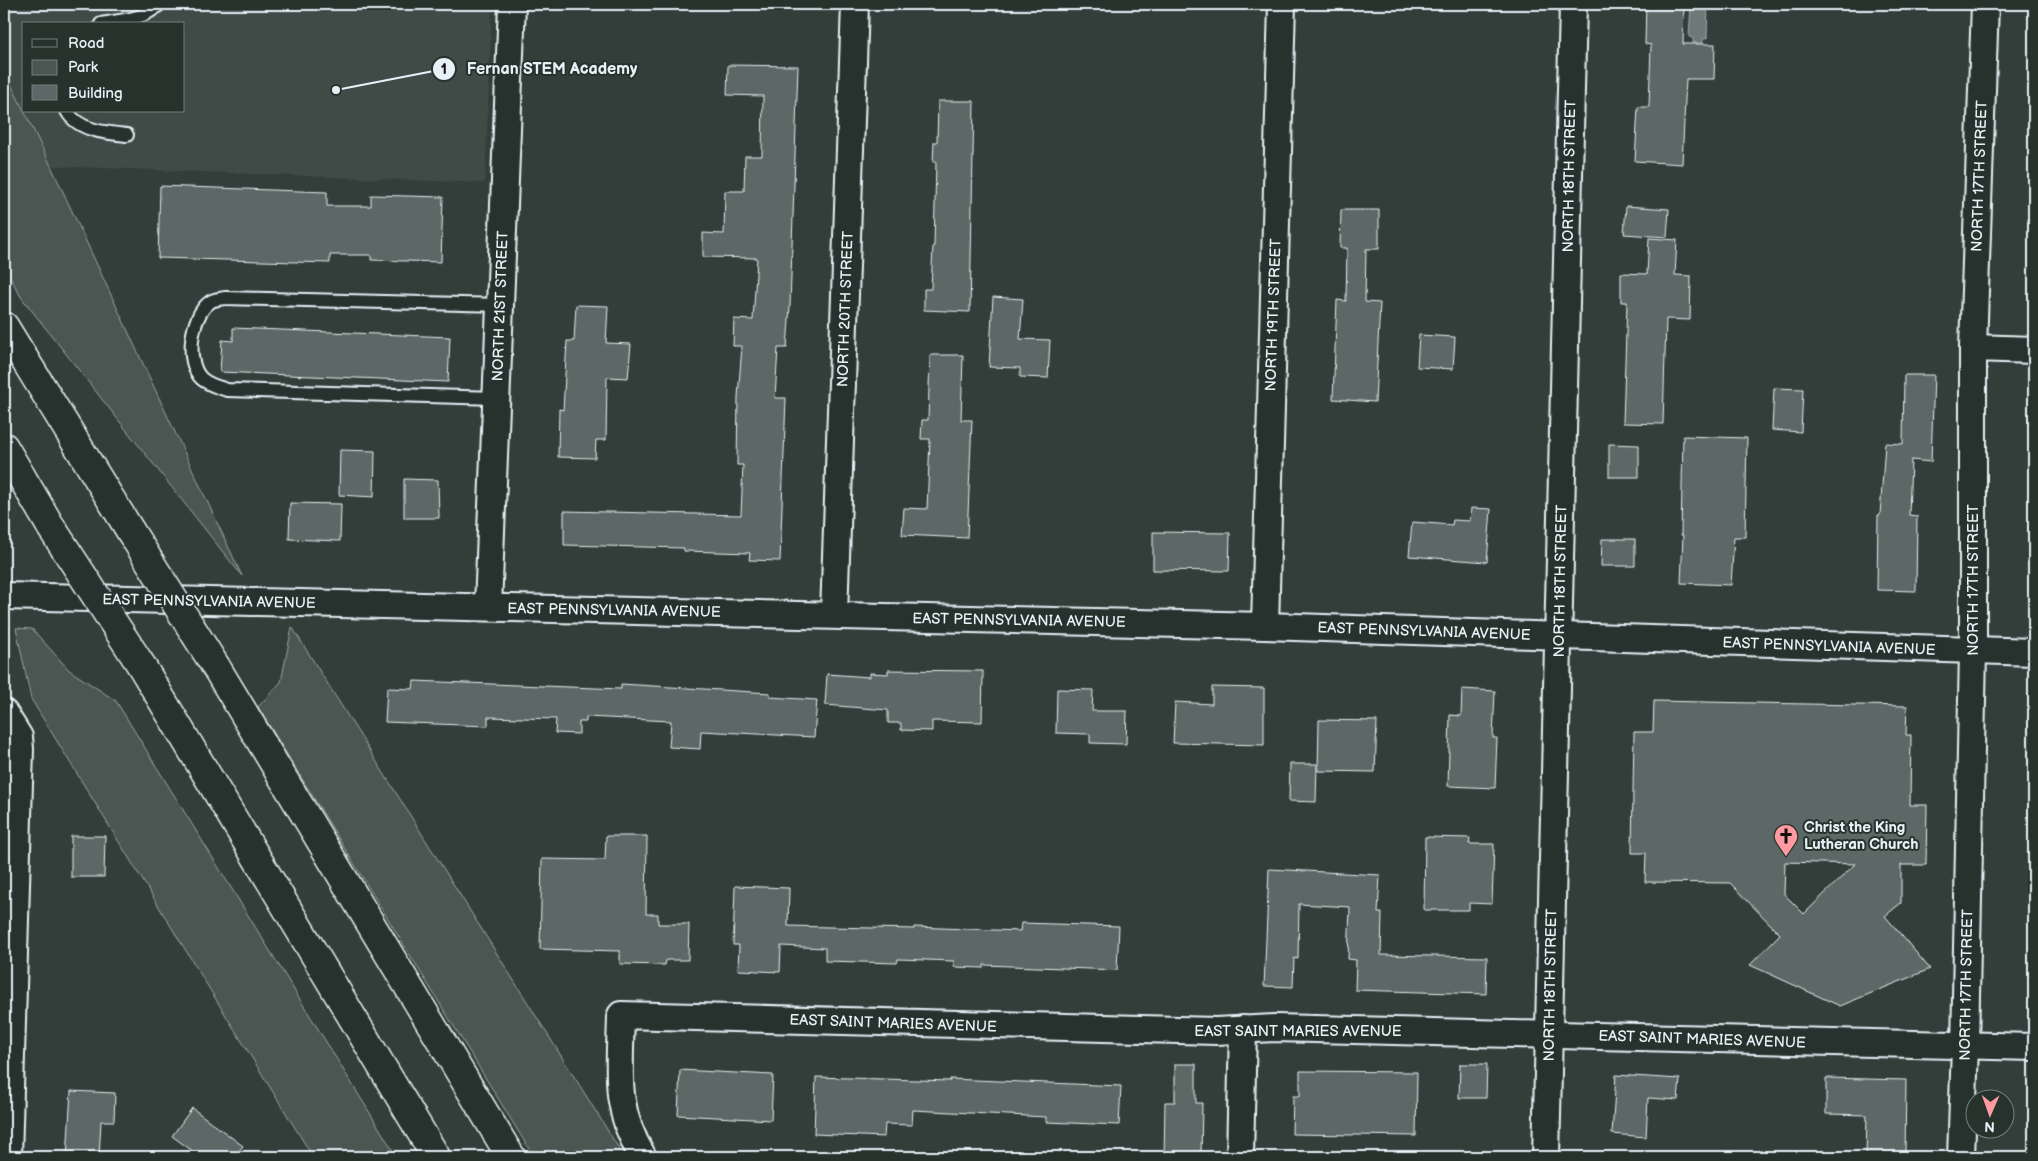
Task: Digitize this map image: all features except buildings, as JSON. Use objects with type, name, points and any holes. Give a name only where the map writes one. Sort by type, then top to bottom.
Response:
[{"type":"highway","points":[[4,321],[32,372]]},
{"type":"highway","points":[[4,326],[216,667],[511,1157]]},
{"type":"highway","points":[[4,447],[51,526],[141,665],[436,1157]]},
{"type":"street","name":"NORTH 21ST STREET","points":[[488,607],[512,4]]},
{"type":"street","name":"NORTH 20TH STREET","points":[[834,615],[856,4]]},
{"type":"street","name":"NORTH 19TH STREET","points":[[1265,626],[1282,4]]},
{"type":"street","name":"NORTH 18TH STREET","points":[[1546,1157],[1572,4]]},
{"type":"street","name":"NORTH 17TH STREET","points":[[1961,1157],[1973,651],[1973,348],[1985,4]]},
{"type":"street","points":[[1973,348],[2034,350]]},
{"type":"street","name":"EAST PENNSYLVANIA AVENUE","points":[[4,596],[1265,626],[2034,652]]},
{"type":"street","points":[[4,713],[19,737],[20,749],[8,1157]]},
{"type":"street","name":"EAST SAINT MARIES AVENUE","points":[[643,1157],[627,1127],[622,1109],[620,1071],[621,1015],[1216,1031],[1275,1028],[1550,1034],[2034,1048]]},
{"type":"street","points":[[1240,1157],[1243,1029]]},
{"type":"lane","points":[[118,22],[142,17],[160,4]]},
{"type":"lane","points":[[68,112],[76,123],[112,134],[127,135]]},
{"type":"lane","points":[[496,398],[227,390],[203,380],[197,373],[192,350],[193,331],[203,308],[212,301],[225,298],[501,305]]},
{"type":"shaded area","points":[[4,4],[492,4],[485,183],[51,166],[24,112],[185,112],[185,22],[22,22],[22,106],[4,70]]},
{"type":"shaded area","points":[[1691,4],[1708,4],[1707,38],[1703,39],[1703,43],[1693,43],[1693,38],[1689,37]]},
{"type":"green space","points":[[4,70],[22,107],[22,112],[25,112],[51,166],[242,576],[21,297],[4,266]]},
{"type":"green space","points":[[292,627],[624,1157],[534,1157],[258,707],[281,682]]},
{"type":"green space","points":[[16,628],[32,629],[69,670],[116,701],[397,1157],[313,1157],[31,699]]},
{"type":"place","name":"Fernan STEM Academy","points":[[336,90]]},
{"type":"place","name":"Christ the King Lutheran Church","points":[[1786,857]]}]
